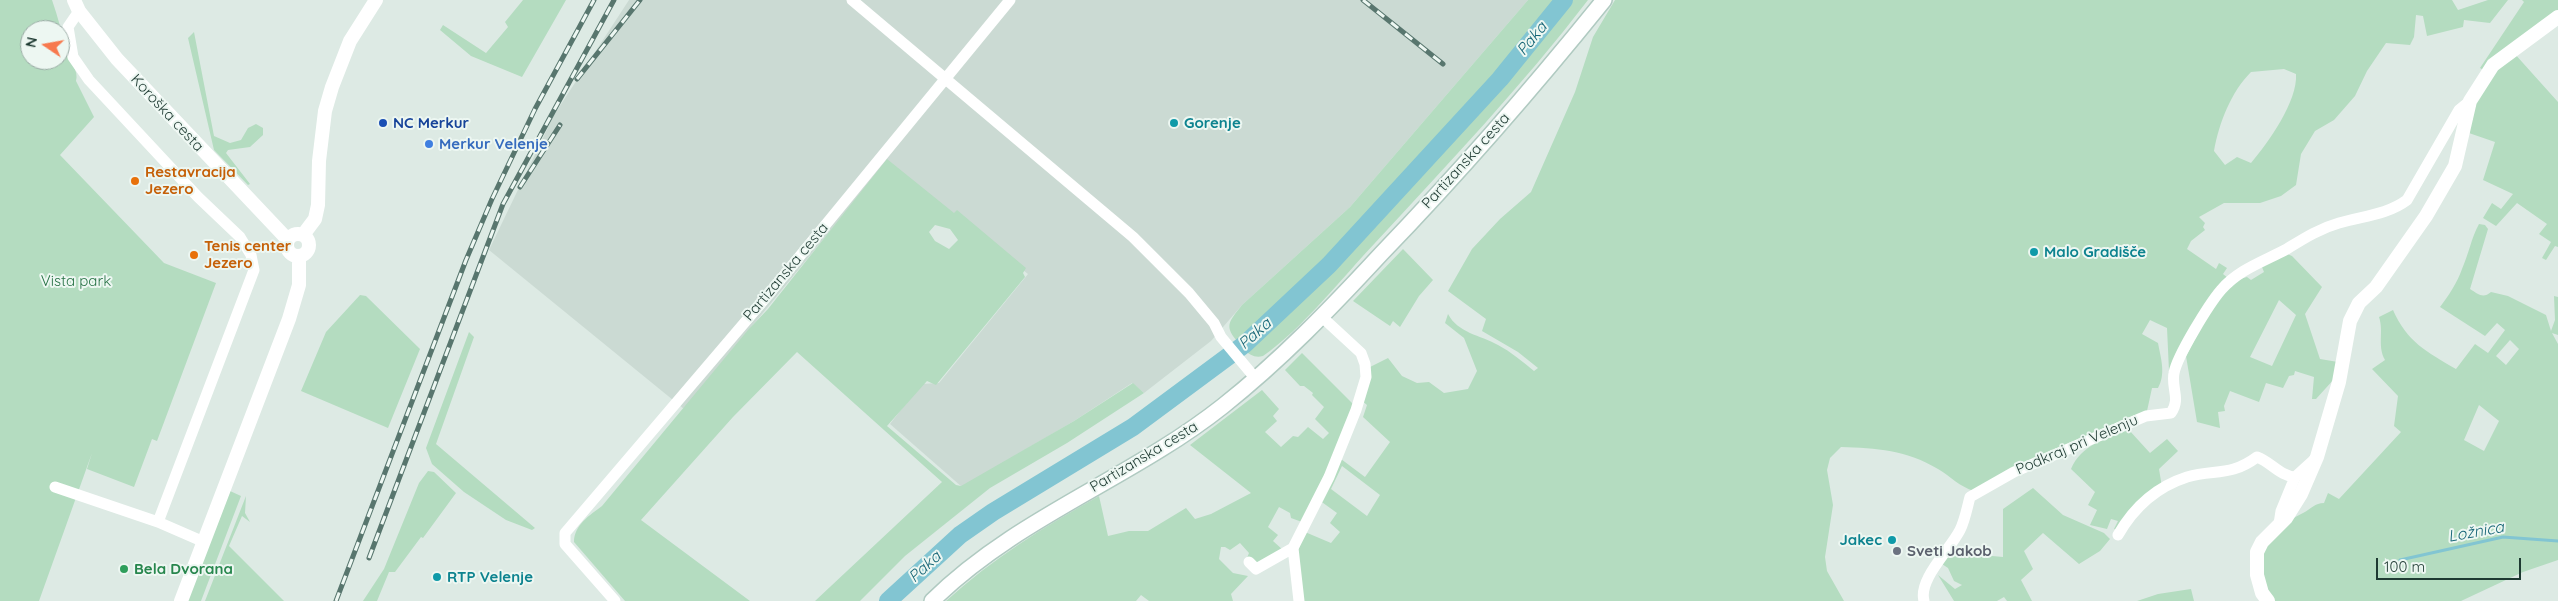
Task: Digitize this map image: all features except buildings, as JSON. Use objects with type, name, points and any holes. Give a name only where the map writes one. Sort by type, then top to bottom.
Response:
[{"type":"main road","name":"Partizanska cesta","points":[[932,601],[953,581],[994,548],[1033,522],[1180,439],[1256,379],[1322,317],[1468,160],[1545,73],[1604,0]]},
{"type":"street","points":[[303,235],[315,219],[318,205],[319,161],[325,111],[332,87],[350,41],[376,0]]},
{"type":"street","points":[[852,0],[1133,237],[1189,292],[1214,323],[1222,339],[1256,379]]},
{"type":"street","name":"Partizanska cesta","points":[[615,601],[565,544],[565,533],[756,309],[1010,0]]},
{"type":"street","points":[[77,6],[68,27],[73,57],[89,80],[198,196],[240,236],[251,255],[254,270],[158,522]]},
{"type":"street","name":"Koroška cesta","points":[[77,6],[117,59],[288,240]]},
{"type":"street","name":"Podkraj pri Velenju","points":[[1924,601],[1922,595],[1926,582],[1960,530],[1970,497],[2014,472],[2146,416],[2171,413],[2176,406],[2177,397],[2173,381],[2174,372],[2182,354],[2220,291],[2236,275],[2284,250],[2303,237],[2357,217],[2394,210],[2407,200],[2459,110],[2470,101],[2493,66],[2558,17]]},
{"type":"street","name":"Podkraj pri Velenju","points":[[2268,601],[2262,593],[2257,575],[2257,552],[2262,542],[2286,518],[2301,494],[2317,457],[2338,382],[2350,322],[2359,302],[2376,287],[2426,216],[2455,166],[2470,101]]},
{"type":"street","points":[[296,234],[303,235],[308,240],[308,247],[305,253],[299,256],[289,251],[288,240],[296,234]]},
{"type":"street","points":[[181,601],[290,319],[299,285],[299,256]]},
{"type":"street","points":[[1299,601],[1293,548],[1329,477],[1356,410],[1366,377],[1365,364],[1361,353],[1322,317]]},
{"type":"street","points":[[2118,535],[2130,515],[2154,492],[2188,477],[2222,473],[2246,466],[2257,457],[2264,459],[2286,476],[2295,477]]},
{"type":"street","points":[[2279,524],[2281,511],[2295,477],[2317,457]]},
{"type":"street","points":[[55,487],[158,522],[204,542]]},
{"type":"street","points":[[1249,562],[1256,569],[1293,548]]},
{"type":"shaded area","points":[[629,0],[1528,0],[1350,207],[1242,305],[1211,341],[1144,393],[1132,383],[1074,421],[962,487],[890,424],[921,384],[939,383],[1028,274],[887,162],[684,409],[489,250],[554,115]]},
{"type":"green space","name":"Vista park","points":[[0,0],[52,0],[58,20],[20,20],[20,70],[70,70],[70,58],[77,77],[76,81],[94,117],[60,155],[164,263],[216,283],[157,441],[152,439],[134,487],[87,469],[92,453],[39,601],[0,601]]},
{"type":"green space","points":[[523,0],[566,0],[522,77],[471,56],[440,30],[443,25],[486,53],[508,27],[505,22]]},
{"type":"green space","points":[[1528,0],[1561,0],[1509,64],[1337,251],[1309,280],[1239,343],[1229,328],[1231,320],[1242,305],[1350,207]]},
{"type":"green space","points":[[1570,0],[1588,0],[1511,94],[1321,302],[1292,332],[1263,356],[1253,356],[1244,350],[1314,287],[1499,86]]},
{"type":"green space","points":[[1615,0],[2452,0],[2458,10],[2488,0],[2508,0],[2490,23],[2464,20],[2463,27],[2427,36],[2423,16],[2416,15],[2414,37],[2410,45],[2386,43],[2367,71],[2355,96],[2334,120],[2315,131],[2301,154],[2296,185],[2281,196],[2260,203],[2224,203],[2199,217],[2205,223],[2203,227],[2205,230],[2191,241],[2187,249],[2216,269],[2219,263],[2227,268],[2223,274],[2228,278],[2171,371],[2169,371],[2167,328],[2150,320],[2142,334],[2158,343],[2162,377],[2158,388],[2152,388],[2147,411],[1974,491],[1938,469],[1903,454],[1879,449],[1841,447],[1830,458],[1827,470],[1833,505],[1825,557],[1827,571],[1844,601],[1301,601],[1297,553],[1305,532],[1331,543],[1340,532],[1330,523],[1337,513],[1319,500],[1341,459],[1365,477],[1390,442],[1363,417],[1367,405],[1361,400],[1370,367],[1388,358],[1402,376],[1417,383],[1429,382],[1444,393],[1468,389],[1477,371],[1464,338],[1445,323],[1448,314],[1463,330],[1503,348],[1534,371],[1538,368],[1518,352],[1482,331],[1486,319],[1448,291],[1472,249],[1500,219],[1531,192],[1575,92],[1593,37]],"holes":[[[2284,69],[2296,74],[2292,96],[2281,121],[2251,163],[2237,157],[2225,165],[2214,151],[2223,119],[2237,89],[2251,72]],[[1342,466],[1380,495],[1367,516],[1331,489]]]},
{"type":"green space","points":[[2522,0],[2558,0],[2558,12],[2485,71],[2480,68],[2524,2]]},
{"type":"green space","points":[[194,32],[214,136],[230,143],[241,140],[248,128],[256,124],[263,128],[263,135],[250,147],[228,150],[226,153],[250,184],[248,185],[214,150],[188,38]]},
{"type":"green space","points":[[2514,53],[2558,102],[2558,247],[2555,246],[2546,260],[2542,258],[2551,242],[2539,234],[2547,224],[2517,203],[2496,226],[2483,218],[2492,203],[2501,209],[2513,194],[2483,180],[2495,142],[2466,132],[2476,102],[2486,82]]},
{"type":"green space","points":[[887,159],[954,213],[957,210],[1026,268],[1023,273],[1025,277],[936,385],[927,381],[887,426],[956,485],[961,486],[1074,421],[1133,383],[1144,393],[1067,443],[990,488],[905,556],[860,601],[815,601],[942,482],[797,352],[733,417],[641,520],[750,601],[625,601],[574,542],[577,530],[584,521],[602,506],[748,330],[768,309]],"holes":[[[935,225],[950,229],[958,240],[949,249],[935,241],[929,232]]]},
{"type":"green space","points":[[2479,224],[2485,225],[2488,229],[2470,289],[2480,295],[2491,292],[2508,296],[2546,315],[2551,331],[2555,320],[2554,296],[2558,297],[2558,335],[2552,333],[2558,344],[2558,560],[2523,572],[2461,601],[2274,601],[2267,587],[2262,561],[2264,549],[2270,539],[2278,529],[2289,521],[2316,505],[2324,503],[2328,493],[2339,499],[2401,432],[2394,426],[2398,396],[2372,369],[2385,360],[2381,349],[2379,317],[2393,310],[2411,338],[2427,351],[2456,369],[2475,344],[2488,353],[2505,330],[2497,323],[2485,336],[2440,307],[2458,279]],"holes":[[[2510,340],[2519,349],[2506,365],[2496,356]],[[2479,405],[2499,421],[2484,451],[2464,440]]]},
{"type":"green space","points":[[1403,249],[1433,280],[1419,296],[1400,327],[1393,321],[1390,326],[1353,301]]},
{"type":"green space","points":[[2285,253],[2292,256],[2322,287],[2305,314],[2320,359],[2338,362],[2335,378],[2316,399],[2312,399],[2314,377],[2295,371],[2294,375],[2289,376],[2283,388],[2266,383],[2259,402],[2230,391],[2224,406],[2225,411],[2218,412],[2220,428],[2197,422],[2186,356],[2220,298],[2238,281],[2247,277],[2251,280],[2264,272],[2262,267]],"holes":[[[2279,300],[2296,315],[2272,366],[2250,357]]]},
{"type":"green space","points":[[360,295],[366,296],[420,349],[388,428],[301,391],[326,332]]},
{"type":"green space","points":[[469,332],[474,337],[436,444],[535,528],[532,530],[506,520],[464,492],[432,464],[426,448]]},
{"type":"green space","points":[[1302,353],[1353,404],[1335,458],[1302,522],[1291,518],[1290,513],[1279,507],[1268,527],[1278,535],[1273,541],[1283,550],[1261,566],[1247,558],[1249,553],[1240,543],[1230,550],[1221,547],[1219,559],[1233,573],[1248,576],[1231,594],[1233,601],[1149,601],[1141,595],[1136,601],[946,601],[1000,557],[1099,496],[1108,536],[1129,531],[1148,531],[1186,508],[1195,519],[1211,514],[1251,493],[1190,445],[1262,390],[1279,409],[1273,416],[1277,421],[1265,432],[1281,447],[1293,436],[1298,437],[1308,427],[1323,439],[1329,433],[1315,419],[1324,407],[1312,395],[1313,393],[1304,386],[1300,386],[1285,370]]},
{"type":"green space","points":[[2129,430],[2150,453],[2167,439],[2178,451],[2159,469],[2162,487],[2117,530],[2114,529],[2118,521],[2111,519],[2107,529],[2090,525],[2097,510],[2088,505],[2095,492],[2071,469],[2081,454],[2095,443]]},
{"type":"green space","points":[[428,471],[434,472],[456,493],[395,572],[389,572],[377,601],[363,601],[384,569],[419,483]]},
{"type":"green space","points":[[2033,488],[2063,515],[2104,533],[2110,539],[2100,551],[2079,564],[2043,533],[2024,551],[2033,569],[2021,580],[2032,601],[2007,601],[2004,597],[1997,601],[1954,601],[1938,575],[1955,589],[1962,585],[1954,581],[1948,568],[1942,564],[1950,552],[2003,557],[2003,509]]},
{"type":"green space","points":[[230,491],[241,496],[201,601],[187,601]]},
{"type":"green space","points":[[246,496],[245,513],[250,522],[242,516],[229,546],[284,601],[205,601]]},
{"type":"green space","points":[[2191,589],[2194,601],[2137,601],[2158,594]]},
{"type":"waterway","name":"Paka","points":[[888,601],[960,535],[993,512],[1133,427],[1245,344],[1329,265],[1500,79],[1564,0]]},
{"type":"waterway","name":"Ložnica","points":[[2400,560],[2503,537],[2558,541]]},
{"type":"railway","points":[[336,601],[466,260],[492,199],[535,109],[594,0]]},
{"type":"railway","points":[[369,558],[503,204],[614,0]]},
{"type":"railway","points":[[577,79],[640,0]]},
{"type":"railway","points":[[1363,0],[1443,64]]},
{"type":"railway","points":[[520,187],[560,125]]},
{"type":"place","name":"NC Merkur","points":[[383,123]]},
{"type":"place","name":"Gorenje","points":[[1174,123]]},
{"type":"place","name":"Merkur Velenje","points":[[429,144]]},
{"type":"place","name":"Restavracija Jezero","points":[[135,181]]},
{"type":"place","name":"Malo Gradišče","points":[[2034,252]]},
{"type":"place","name":"Tenis center Jezero","points":[[194,255]]},
{"type":"place","name":"Jakec","points":[[1892,540]]},
{"type":"place","name":"Sveti Jakob","points":[[1897,551]]},
{"type":"place","name":"Bela Dvorana","points":[[124,569]]},
{"type":"place","name":"RTP Velenje","points":[[437,577]]}]
